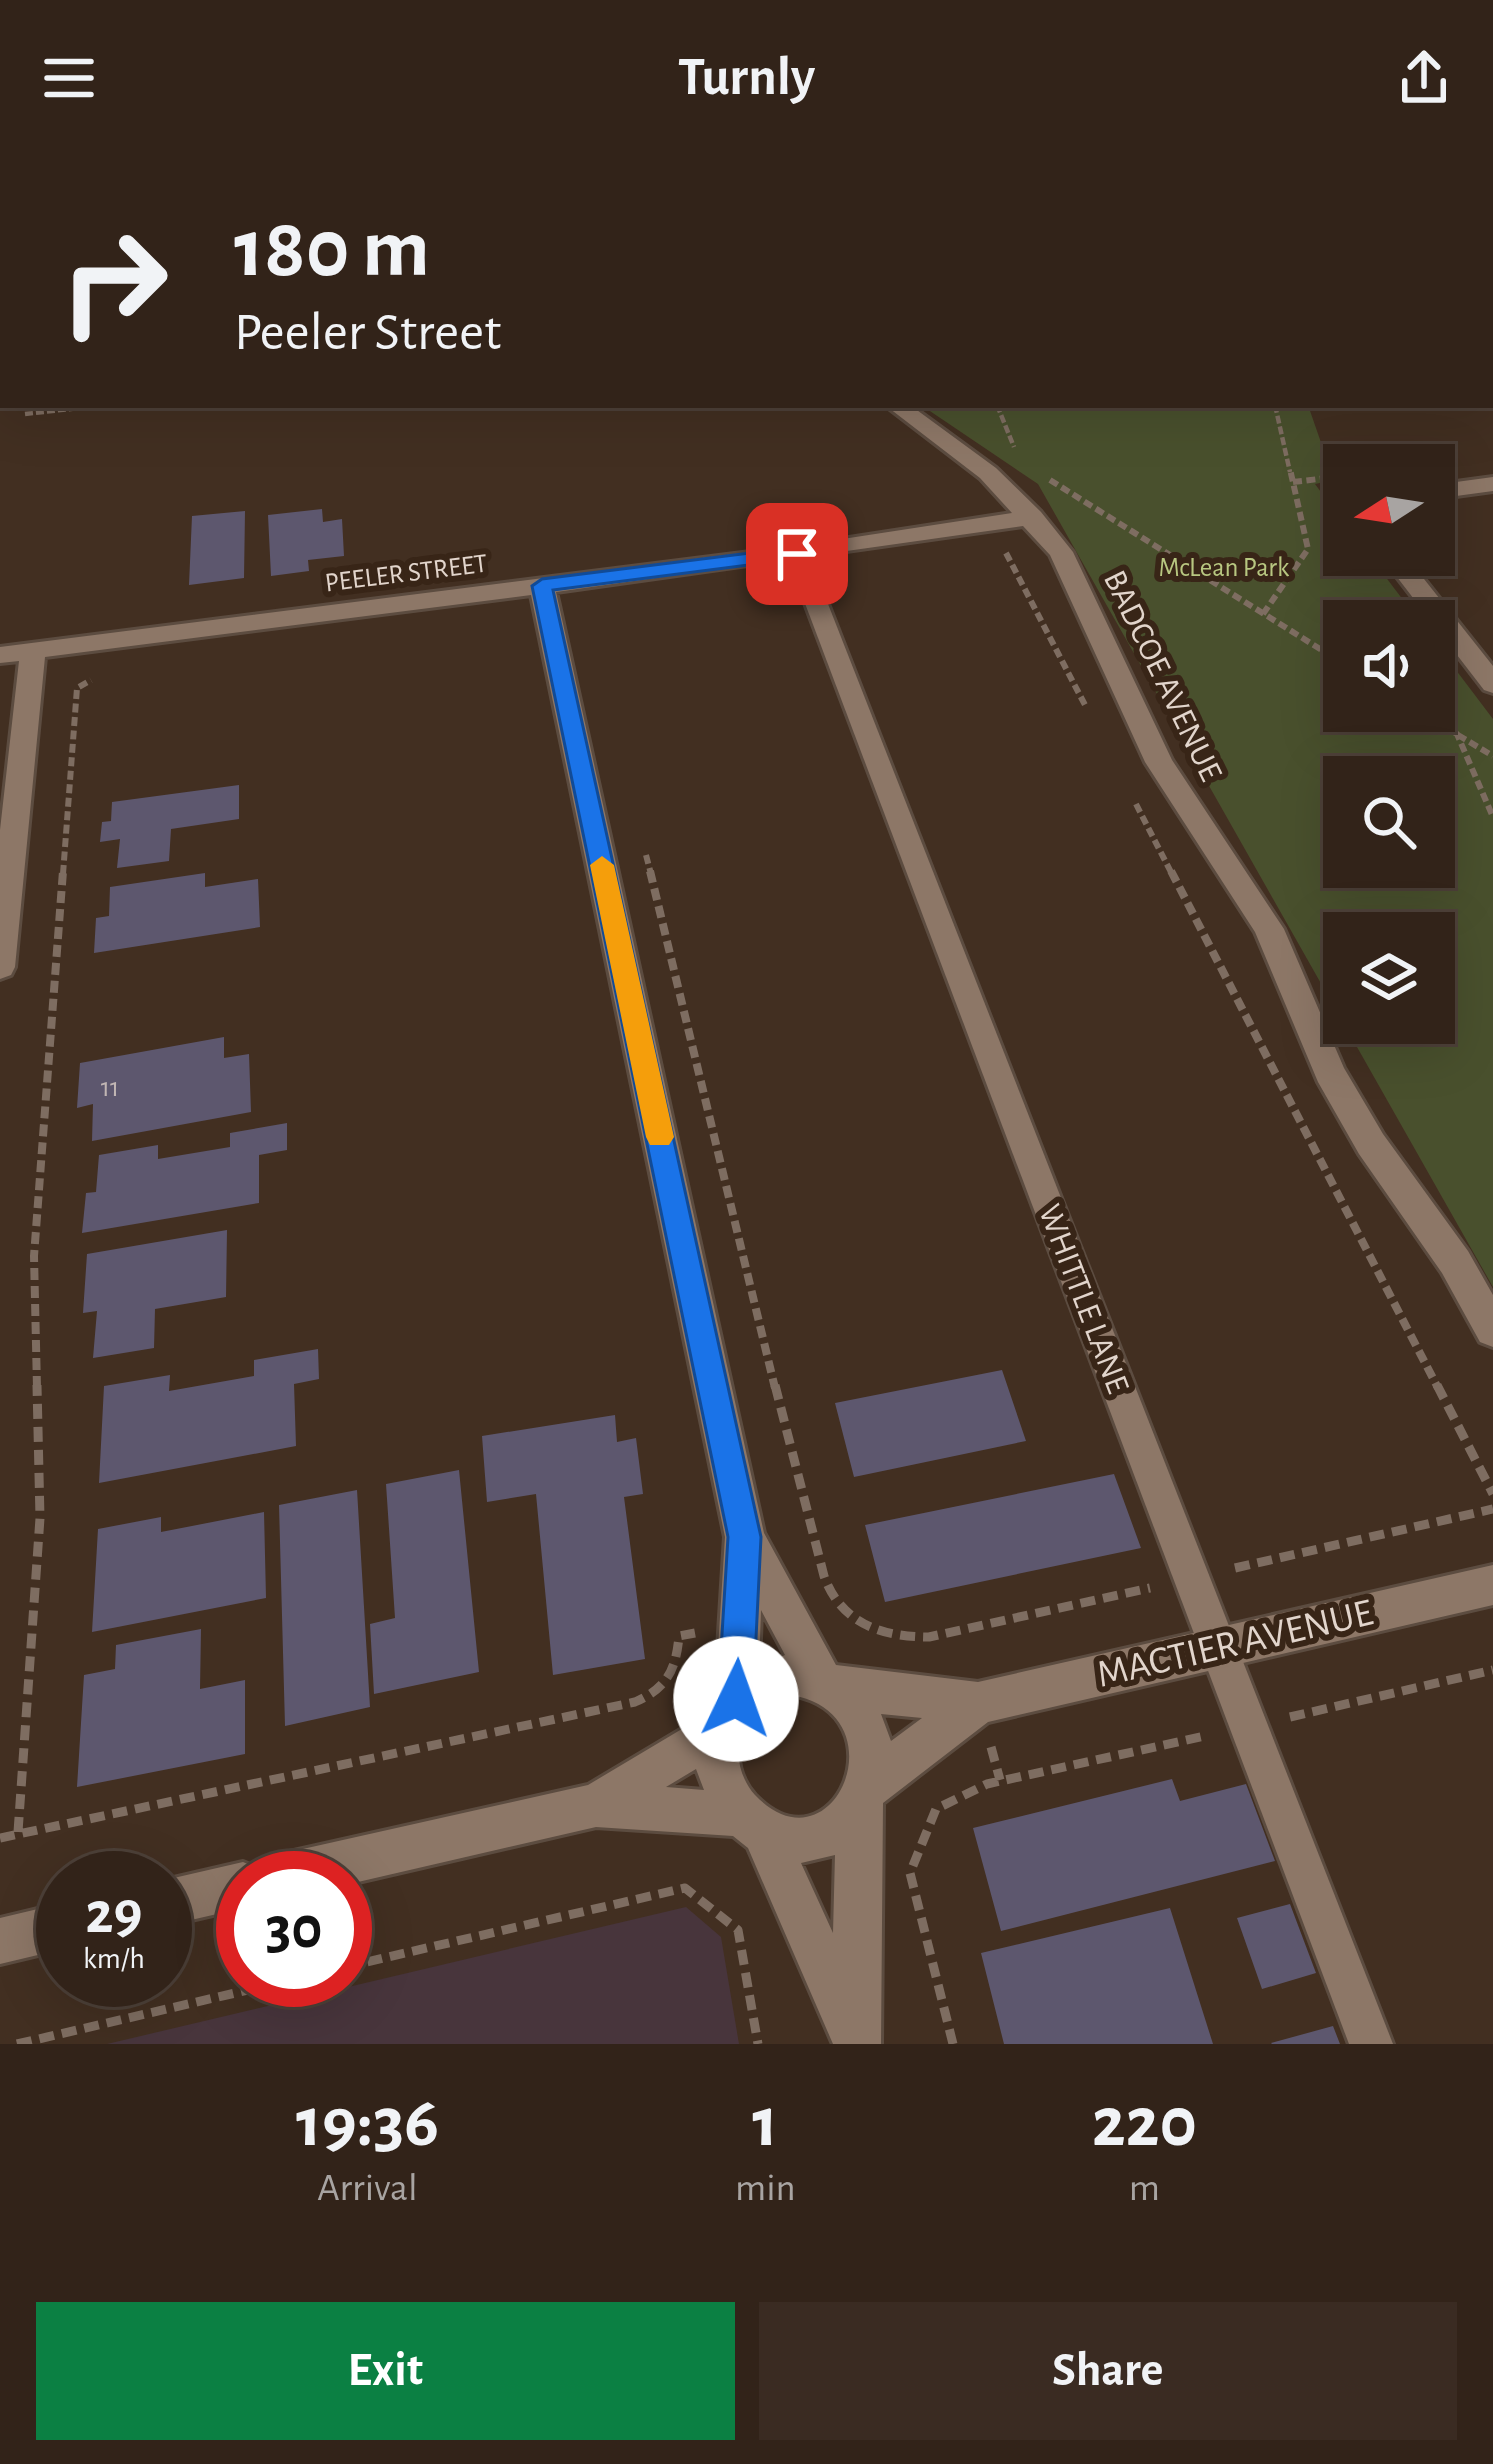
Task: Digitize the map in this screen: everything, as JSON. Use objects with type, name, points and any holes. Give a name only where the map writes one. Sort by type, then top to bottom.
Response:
[{"type":"street","name":"BADCOE AVENUE","points":[[900,408],[988,473],[1033,517],[1060,552],[1159,762],[1269,929],[1330,1072],[1371,1144],[1456,1262],[1493,1330]]},
{"type":"street","points":[[1455,489],[1493,484]]},
{"type":"street","name":"PEELER STREET","points":[[0,655],[797,554],[1033,517]]},
{"type":"street","points":[[1408,576],[1493,684]]},
{"type":"street","points":[[542,586],[745,1537],[786,1617],[828,1684],[867,1730],[856,2038]]},
{"type":"street","points":[[0,967],[33,651]]},
{"type":"street","points":[[745,1537],[740,1625],[728,1715],[716,1760],[721,1789],[751,1825],[856,2038]]},
{"type":"street","name":"MACTIER AVENUE","points":[[828,1684],[978,1703],[1493,1585]]},
{"type":"street","points":[[596,1805],[728,1715],[762,1681],[791,1674],[828,1684]]},
{"type":"street","name":"MACTIER AVENUE","points":[[864,1794],[978,1703]]},
{"type":"street","points":[[372,1856],[596,1805],[751,1825],[792,1843],[820,1838],[843,1824],[864,1794]]},
{"type":"street","points":[[0,1941],[36,1932]]},
{"type":"lane","name":"WHITTLE LANE","points":[[797,554],[1371,2044]]},
{"type":"path","points":[[998,408],[1020,461]]},
{"type":"path","points":[[1263,614],[1308,549],[1276,408]]},
{"type":"path","points":[[1040,473],[1323,651]]},
{"type":"path","points":[[1293,482],[1323,478]]},
{"type":"path","points":[[993,526],[1090,716]]},
{"type":"path","points":[[18,1832],[40,1518],[34,1256],[77,688],[118,662],[119,640]]},
{"type":"path","points":[[1454,732],[1493,756]]},
{"type":"path","points":[[1457,734],[1493,817]]},
{"type":"path","points":[[1134,800],[1493,1494]]},
{"type":"path","points":[[640,831],[812,1539],[839,1608],[903,1637],[929,1637],[1493,1509]]},
{"type":"path","points":[[786,1617],[839,1608]]},
{"type":"path","points":[[0,1838],[635,1702],[663,1691],[676,1674],[679,1636],[740,1625]]},
{"type":"path","points":[[953,2044],[910,1873],[936,1808],[987,1784],[1493,1670]]},
{"type":"path","points":[[372,1961],[685,1888],[738,1930],[758,2044]]},
{"type":"path","points":[[17,2044],[216,1998]]},
{"type":"shaded area","points":[[686,1907],[721,1937],[739,2044],[107,2044],[263,2007],[372,2007],[372,1981]]},
{"type":"green space","name":"McLean Park","points":[[925,408],[1309,408],[1323,448],[1323,482],[1315,484],[1323,495],[1323,576],[1385,576],[1403,600],[1323,600],[1323,732],[1455,732],[1455,669],[1493,719],[1493,1287],[1355,1044],[1455,1044],[1455,912],[1323,912],[1323,987],[1038,484]]},
{"type":"building","points":[[322,509],[323,522],[342,519],[344,556],[308,560],[309,571],[271,576],[268,515]]},
{"type":"building","points":[[245,511],[244,578],[189,585],[192,516]]},
{"type":"building","points":[[239,785],[239,819],[171,829],[169,861],[117,868],[120,839],[100,842],[102,822],[111,821],[112,802]]},
{"type":"building","points":[[205,873],[205,887],[258,879],[260,927],[94,953],[96,918],[109,916],[110,887]]},
{"type":"building","points":[[224,1037],[224,1058],[249,1054],[251,1112],[92,1141],[93,1104],[77,1108],[80,1063]]},
{"type":"building","points":[[287,1123],[287,1150],[259,1155],[259,1203],[82,1233],[86,1193],[96,1192],[99,1155],[158,1145],[158,1159],[230,1147],[230,1133]]},
{"type":"building","points":[[227,1230],[226,1297],[155,1309],[154,1348],[93,1358],[97,1311],[83,1313],[87,1254]]},
{"type":"building","points":[[318,1349],[319,1379],[294,1384],[296,1446],[99,1483],[104,1386],[170,1375],[169,1391],[254,1376],[254,1360]]},
{"type":"building","points":[[1002,1370],[1026,1441],[854,1477],[835,1403]]},
{"type":"building","points":[[615,1415],[617,1442],[636,1438],[643,1494],[624,1497],[645,1659],[553,1675],[536,1494],[487,1502],[482,1436]]},
{"type":"building","points":[[459,1470],[479,1672],[374,1694],[370,1624],[395,1618],[386,1484]]},
{"type":"building","points":[[1114,1474],[1141,1548],[885,1602],[865,1525]]},
{"type":"building","points":[[357,1490],[370,1707],[285,1726],[279,1505]]},
{"type":"building","points":[[264,1512],[266,1598],[92,1632],[98,1529],[161,1517],[161,1532]]},
{"type":"building","points":[[201,1629],[200,1689],[245,1680],[245,1754],[77,1787],[84,1675],[115,1669],[116,1645]]},
{"type":"building","points":[[1172,1779],[1180,1801],[1246,1784],[1275,1861],[1001,1931],[973,1828]]},
{"type":"building","points":[[1290,1904],[1316,1973],[1262,1989],[1237,1918]]},
{"type":"building","points":[[1170,1908],[1213,2044],[1004,2044],[981,1953]]},
{"type":"building","points":[[1333,2026],[1340,2044],[1271,2043]]},
{"type":"slow traffic","points":[[602,865],[660,1137]]},
{"type":"route","points":[[736,1699],[745,1537],[542,586],[797,554]]}]
